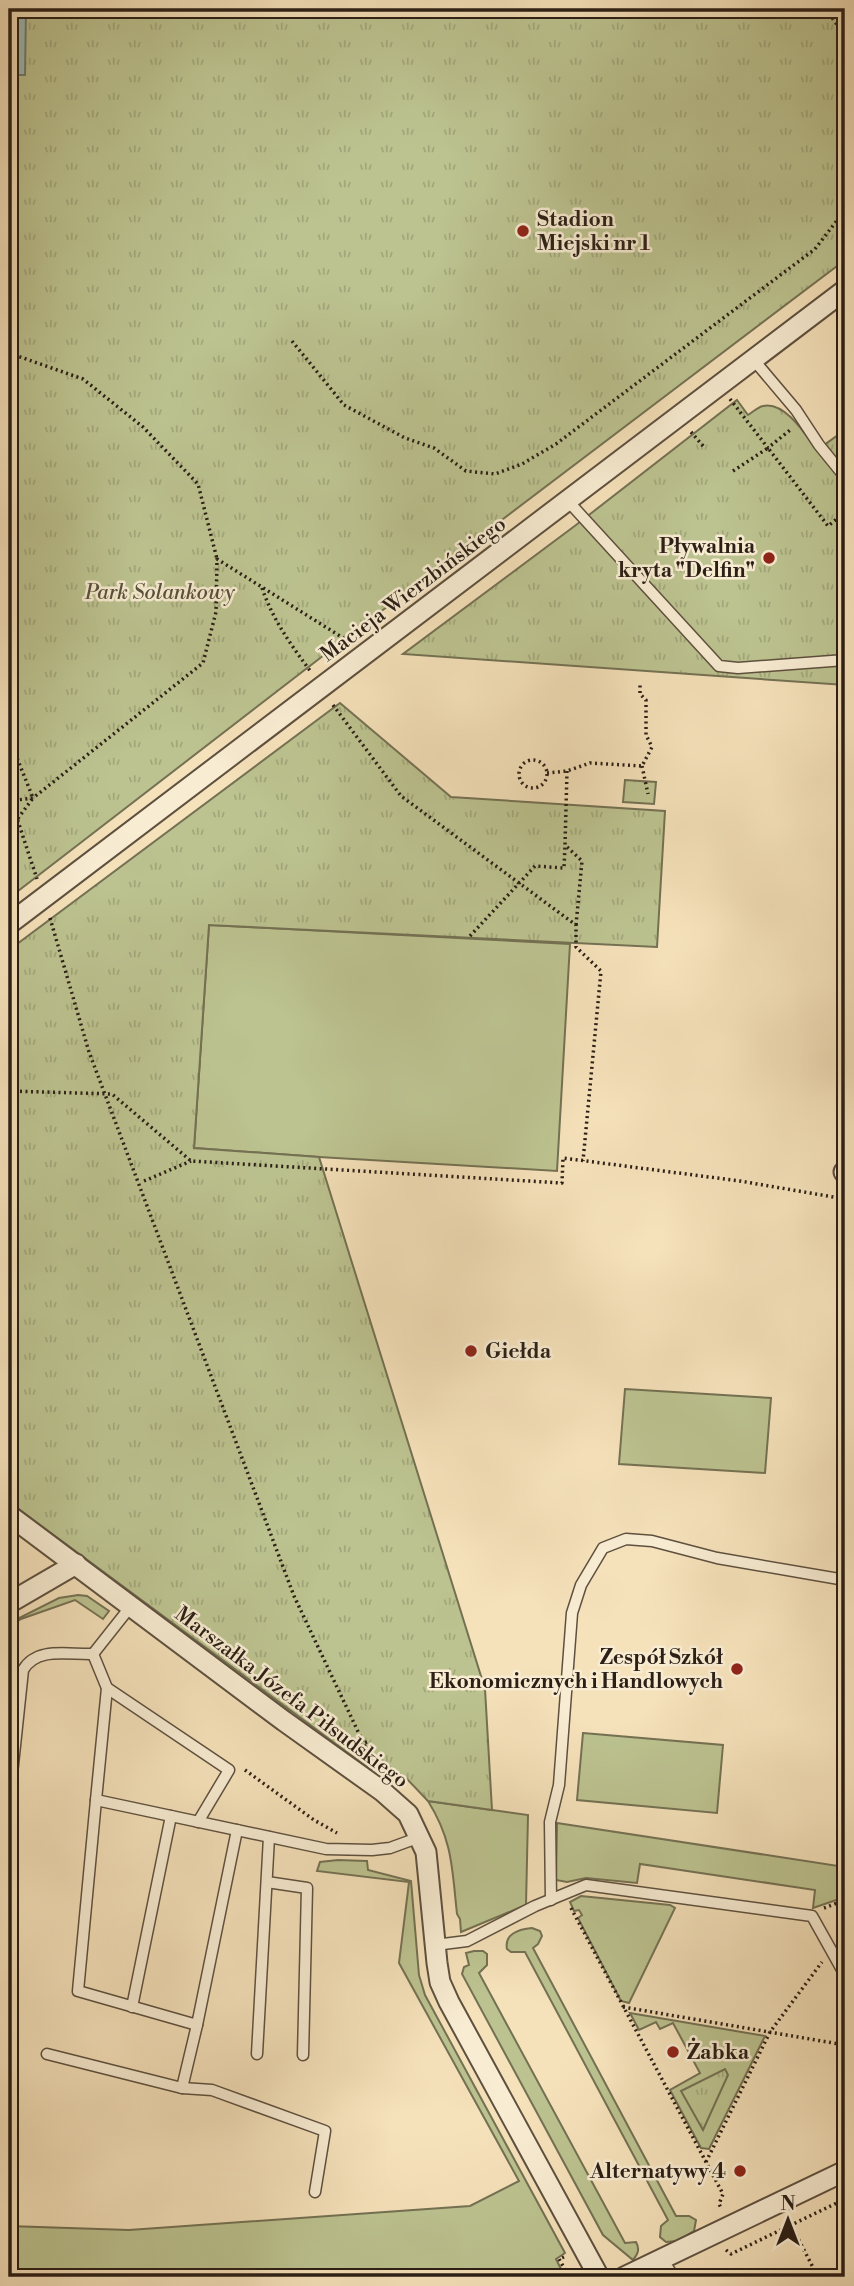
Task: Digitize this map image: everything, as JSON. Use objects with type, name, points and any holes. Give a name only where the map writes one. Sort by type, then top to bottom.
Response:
[{"type":"street","name":"Macieja Wierzbińskiego","points":[[9,924],[47,906],[360,658],[845,290]]},
{"type":"street","name":"Marszałka Józefa Piłsudskiego","points":[[9,1516],[389,1797],[408,1814],[426,1852],[440,1982],[599,2277]]},
{"type":"street","points":[[9,1603],[76,1564]]},
{"type":"street","points":[[624,2277],[845,2171]]},
{"type":"lane","points":[[753,359],[845,477]]},
{"type":"lane","points":[[566,500],[719,666],[738,668],[845,660]]},
{"type":"lane","points":[[845,1152],[845,1172]]},
{"type":"lane","points":[[551,1900],[550,1822],[559,1785],[572,1613],[581,1585],[603,1548],[626,1539],[652,1541],[717,1558],[845,1580]]},
{"type":"lane","points":[[93,1654],[131,1606]]},
{"type":"lane","points":[[9,1802],[13,1710],[23,1670],[33,1659],[50,1654],[93,1654]]},
{"type":"lane","points":[[93,1654],[107,1688],[78,1992],[197,2025]]},
{"type":"lane","points":[[107,1688],[229,1770],[198,1822]]},
{"type":"lane","points":[[96,1800],[326,1849],[364,1851],[390,1847],[420,1837]]},
{"type":"lane","points":[[132,2007],[171,1816]]},
{"type":"lane","points":[[182,2088],[237,1830]]},
{"type":"lane","points":[[257,2054],[270,1837]]},
{"type":"lane","points":[[267,1882],[307,1888],[303,2055]]},
{"type":"lane","points":[[435,1945],[467,1941],[535,1906],[586,1885],[812,1916],[845,1975]]},
{"type":"lane","points":[[47,2054],[182,2088],[212,2090],[325,2131],[314,2192]]},
{"type":"lane","points":[[662,2259],[674,2277]]},
{"type":"path","points":[[826,9],[845,36]]},
{"type":"path","points":[[292,341],[344,405],[405,438],[434,448],[466,471],[495,474],[522,464],[556,444],[770,284],[815,249],[845,210]]},
{"type":"path","points":[[9,353],[83,379],[143,427],[198,484],[217,559],[216,612],[203,663],[33,798],[9,826]]},
{"type":"path","points":[[745,419],[828,526],[845,512]]},
{"type":"path","points":[[733,471],[799,424]]},
{"type":"path","points":[[689,430],[704,447]]},
{"type":"path","points":[[217,559],[349,642],[360,658]]},
{"type":"path","points":[[262,588],[269,608],[288,642],[310,672]]},
{"type":"path","points":[[640,683],[640,694],[646,700],[646,735],[652,747],[642,766],[648,794]]},
{"type":"path","points":[[330,701],[401,796],[576,925]]},
{"type":"path","points":[[9,738],[33,798]]},
{"type":"path","points":[[530,760],[544,765],[547,773],[541,786],[533,788],[525,786],[519,772],[523,764],[530,760]]},
{"type":"path","points":[[547,773],[567,771],[590,763],[642,766]]},
{"type":"path","points":[[470,936],[535,866],[564,868],[567,771]]},
{"type":"path","points":[[33,798],[9,798],[47,906],[89,1052],[294,1596],[375,1766]]},
{"type":"path","points":[[565,845],[582,861],[576,947],[601,971],[583,1161]]},
{"type":"path","points":[[9,1091],[112,1094],[191,1161]]},
{"type":"path","points":[[144,1181],[191,1161],[562,1183],[563,1158],[740,1181],[845,1199]]},
{"type":"path","points":[[229,1770],[233,1763],[314,1820],[344,1835]]},
{"type":"path","points":[[564,1896],[706,2162],[770,2032],[831,1949]]},
{"type":"path","points":[[812,1916],[845,1900]]},
{"type":"path","points":[[623,2007],[845,2045]]},
{"type":"path","points":[[724,2248],[730,2254],[845,2199]]},
{"type":"path","points":[[791,2225],[818,2277]]},
{"type":"path","points":[[569,2277],[559,2259],[583,2247]]},
{"type":"green space","name":"Park Solankowy","points":[[9,9],[845,9],[845,260],[363,625],[9,898]]},
{"type":"green space","points":[[737,400],[748,415],[763,406],[771,406],[787,414],[817,450],[845,430],[845,685],[403,654],[576,525]]},
{"type":"green space","points":[[340,703],[451,797],[665,811],[657,947],[209,925],[194,1148],[319,1157],[485,1689],[492,1810],[428,1801],[408,1780],[382,1762],[371,1770],[9,1502],[9,950]]},
{"type":"green space","points":[[625,780],[656,782],[654,804],[623,802]]},
{"type":"green space","points":[[209,925],[570,944],[557,1171],[194,1148]]},
{"type":"green space","points":[[625,1389],[771,1398],[765,1473],[619,1464]]},
{"type":"green space","points":[[87,1596],[109,1611],[103,1619],[75,1600],[21,1619],[9,1627],[9,1623],[59,1598]]},
{"type":"green space","points":[[583,1733],[723,1745],[717,1813],[577,1800]]},
{"type":"green space","points":[[428,1801],[528,1815],[526,1905],[461,1932],[447,1842]]},
{"type":"green space","points":[[557,1823],[845,1867],[845,1897],[813,1908],[815,1890],[640,1864],[637,1883],[586,1878],[567,1882],[556,1880]]},
{"type":"green space","points":[[367,1861],[368,1870],[411,1881],[419,1975],[425,1995],[565,2253],[556,2259],[565,2277],[9,2277],[9,2226],[129,2230],[470,2206],[519,2181],[399,1963],[409,1882],[317,1871],[320,1862]]},
{"type":"green space","points":[[581,1896],[670,1905],[675,1908],[629,2003],[621,2001],[578,1918],[582,1915],[579,1910],[574,1911],[570,1902]]},
{"type":"green space","points":[[532,1928],[540,1931],[542,1936],[533,1948],[676,2216],[689,2216],[696,2220],[694,2231],[677,2241],[666,2242],[660,2237],[661,2226],[668,2220],[525,1952],[511,1952],[507,1949],[510,1936]]},
{"type":"green space","points":[[474,1951],[487,1954],[487,1965],[479,1973],[625,2243],[636,2242],[638,2251],[633,2260],[603,2235],[462,1974],[464,1967],[469,1965],[466,1953]]},
{"type":"green space","points":[[630,2013],[765,2036],[709,2149],[701,2148],[670,2090],[700,2073],[673,2023],[660,2029],[656,2022],[639,2030]]},
{"type":"green space","points":[[725,2069],[728,2075],[703,2130],[681,2091]]},
{"type":"water","points":[[9,9],[26,9],[25,75],[9,75]]},
{"type":"place","name":"Stadion Miejski nr 1","points":[[523,231]]},
{"type":"place","name":"Pływalnia kryta \"Delfin\"","points":[[769,558]]},
{"type":"place","name":"Giełda","points":[[471,1351]]},
{"type":"place","name":"Zespół Szkół Ekonomicznych i Handlowych","points":[[737,1669]]},
{"type":"place","name":"Żabka","points":[[673,2052]]},
{"type":"place","name":"Alternatywy 4","points":[[740,2171]]}]
